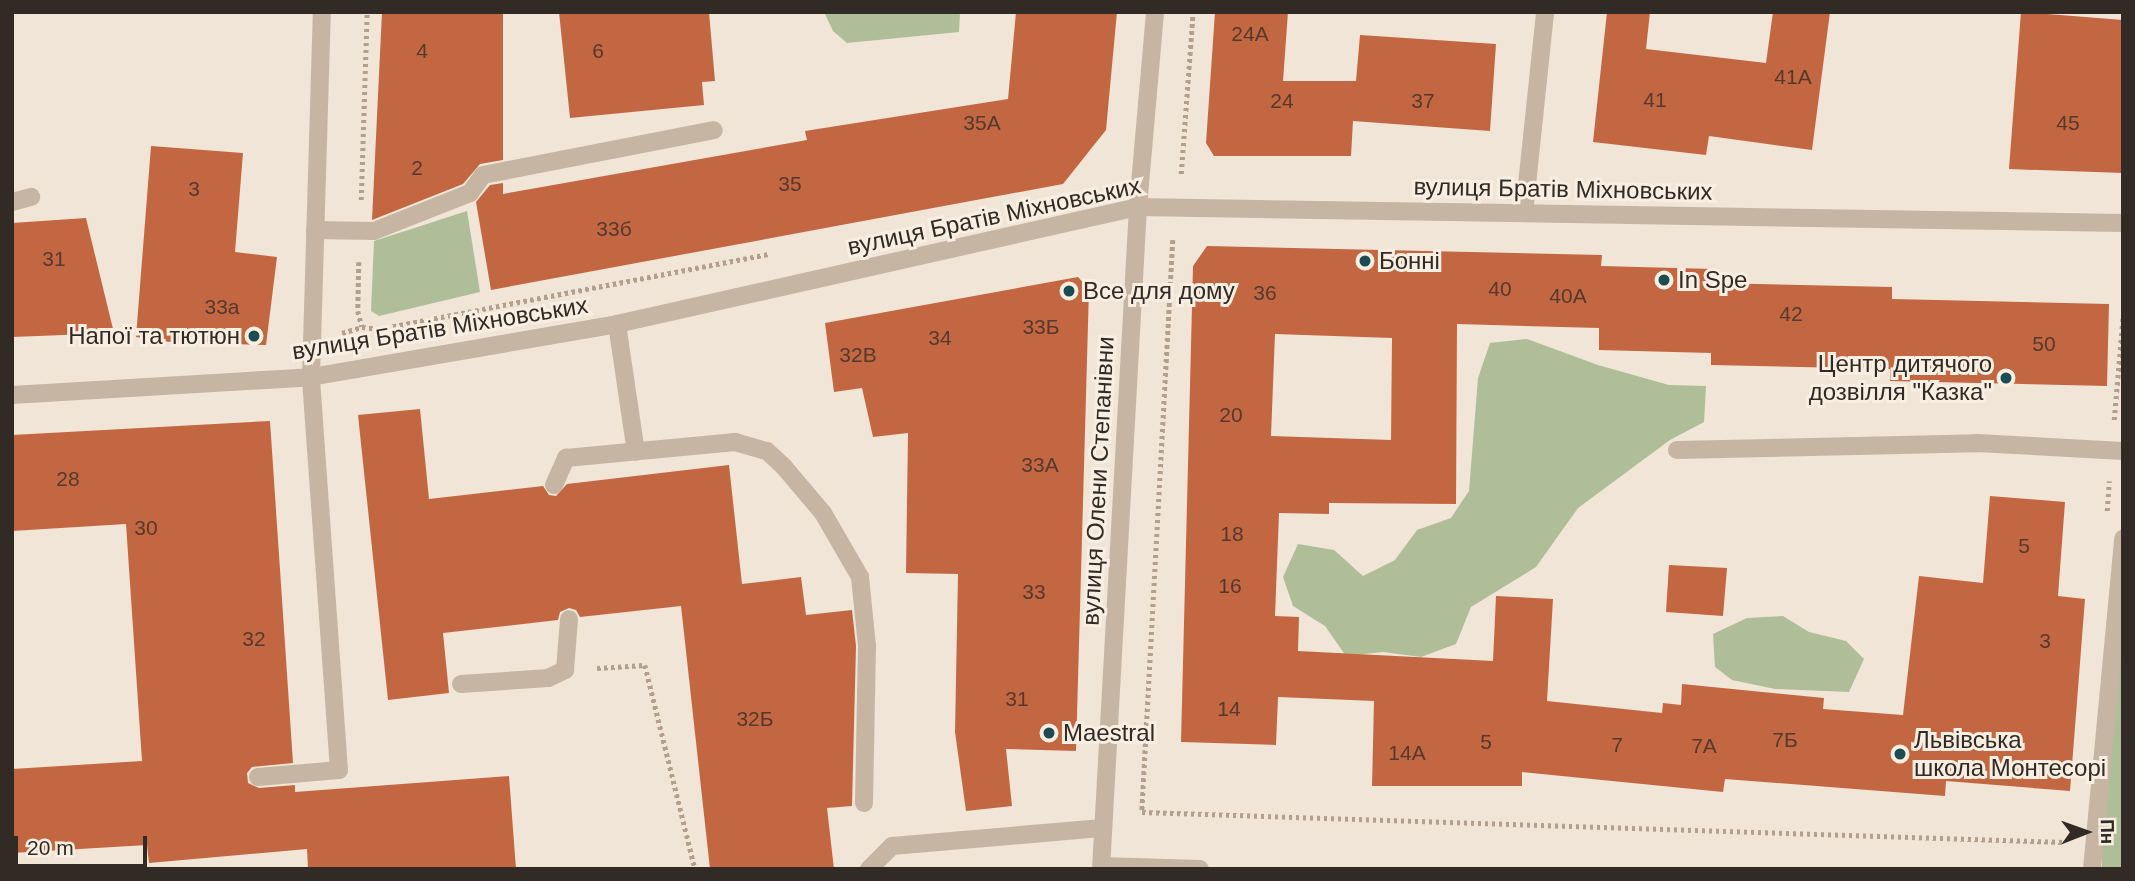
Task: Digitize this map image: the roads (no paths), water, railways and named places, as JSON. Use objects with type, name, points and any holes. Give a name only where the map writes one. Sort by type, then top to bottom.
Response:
[{"type":"street","points":[[258,777],[339,770],[311,377],[322,12]]},
{"type":"street","name":"вулиця Олени Степанівни","points":[[1102,867],[1138,207],[1155,12]]},
{"type":"street","points":[[1524,213],[1545,12]]},
{"type":"street","points":[[315,230],[374,230],[470,193],[483,175],[714,131]]},
{"type":"street","points":[[12,202],[31,197]]},
{"type":"street","name":"вулиця Братів Міхновських","points":[[12,395],[311,377],[617,324],[1138,207],[2123,223]]},
{"type":"street","points":[[617,324],[636,452]]},
{"type":"street","points":[[555,485],[566,458],[735,442],[767,451],[823,513],[860,577],[867,646],[863,803]]},
{"type":"street","points":[[1677,450],[1977,443],[2123,451]]},
{"type":"street","points":[[2092,869],[2123,538]]},
{"type":"street","points":[[461,684],[548,678],[565,670],[569,619]]},
{"type":"street","points":[[869,869],[892,846],[1103,828]]},
{"type":"street","points":[[1102,867],[1200,869]]},
{"type":"place","name":"Бонні","points":[[1365,261]]},
{"type":"place","name":"In Spe","points":[[1664,280]]},
{"type":"place","name":"Все для дому","points":[[1069,291]]},
{"type":"place","name":"Напої та тютюн","points":[[254,336]]},
{"type":"place","name":"Центр дитячого дозвілля \"Казка\"","points":[[2006,378]]},
{"type":"place","name":"Maestral","points":[[1049,733]]},
{"type":"place","name":"Львівська школа Монтесорі","points":[[1900,754]]}]
